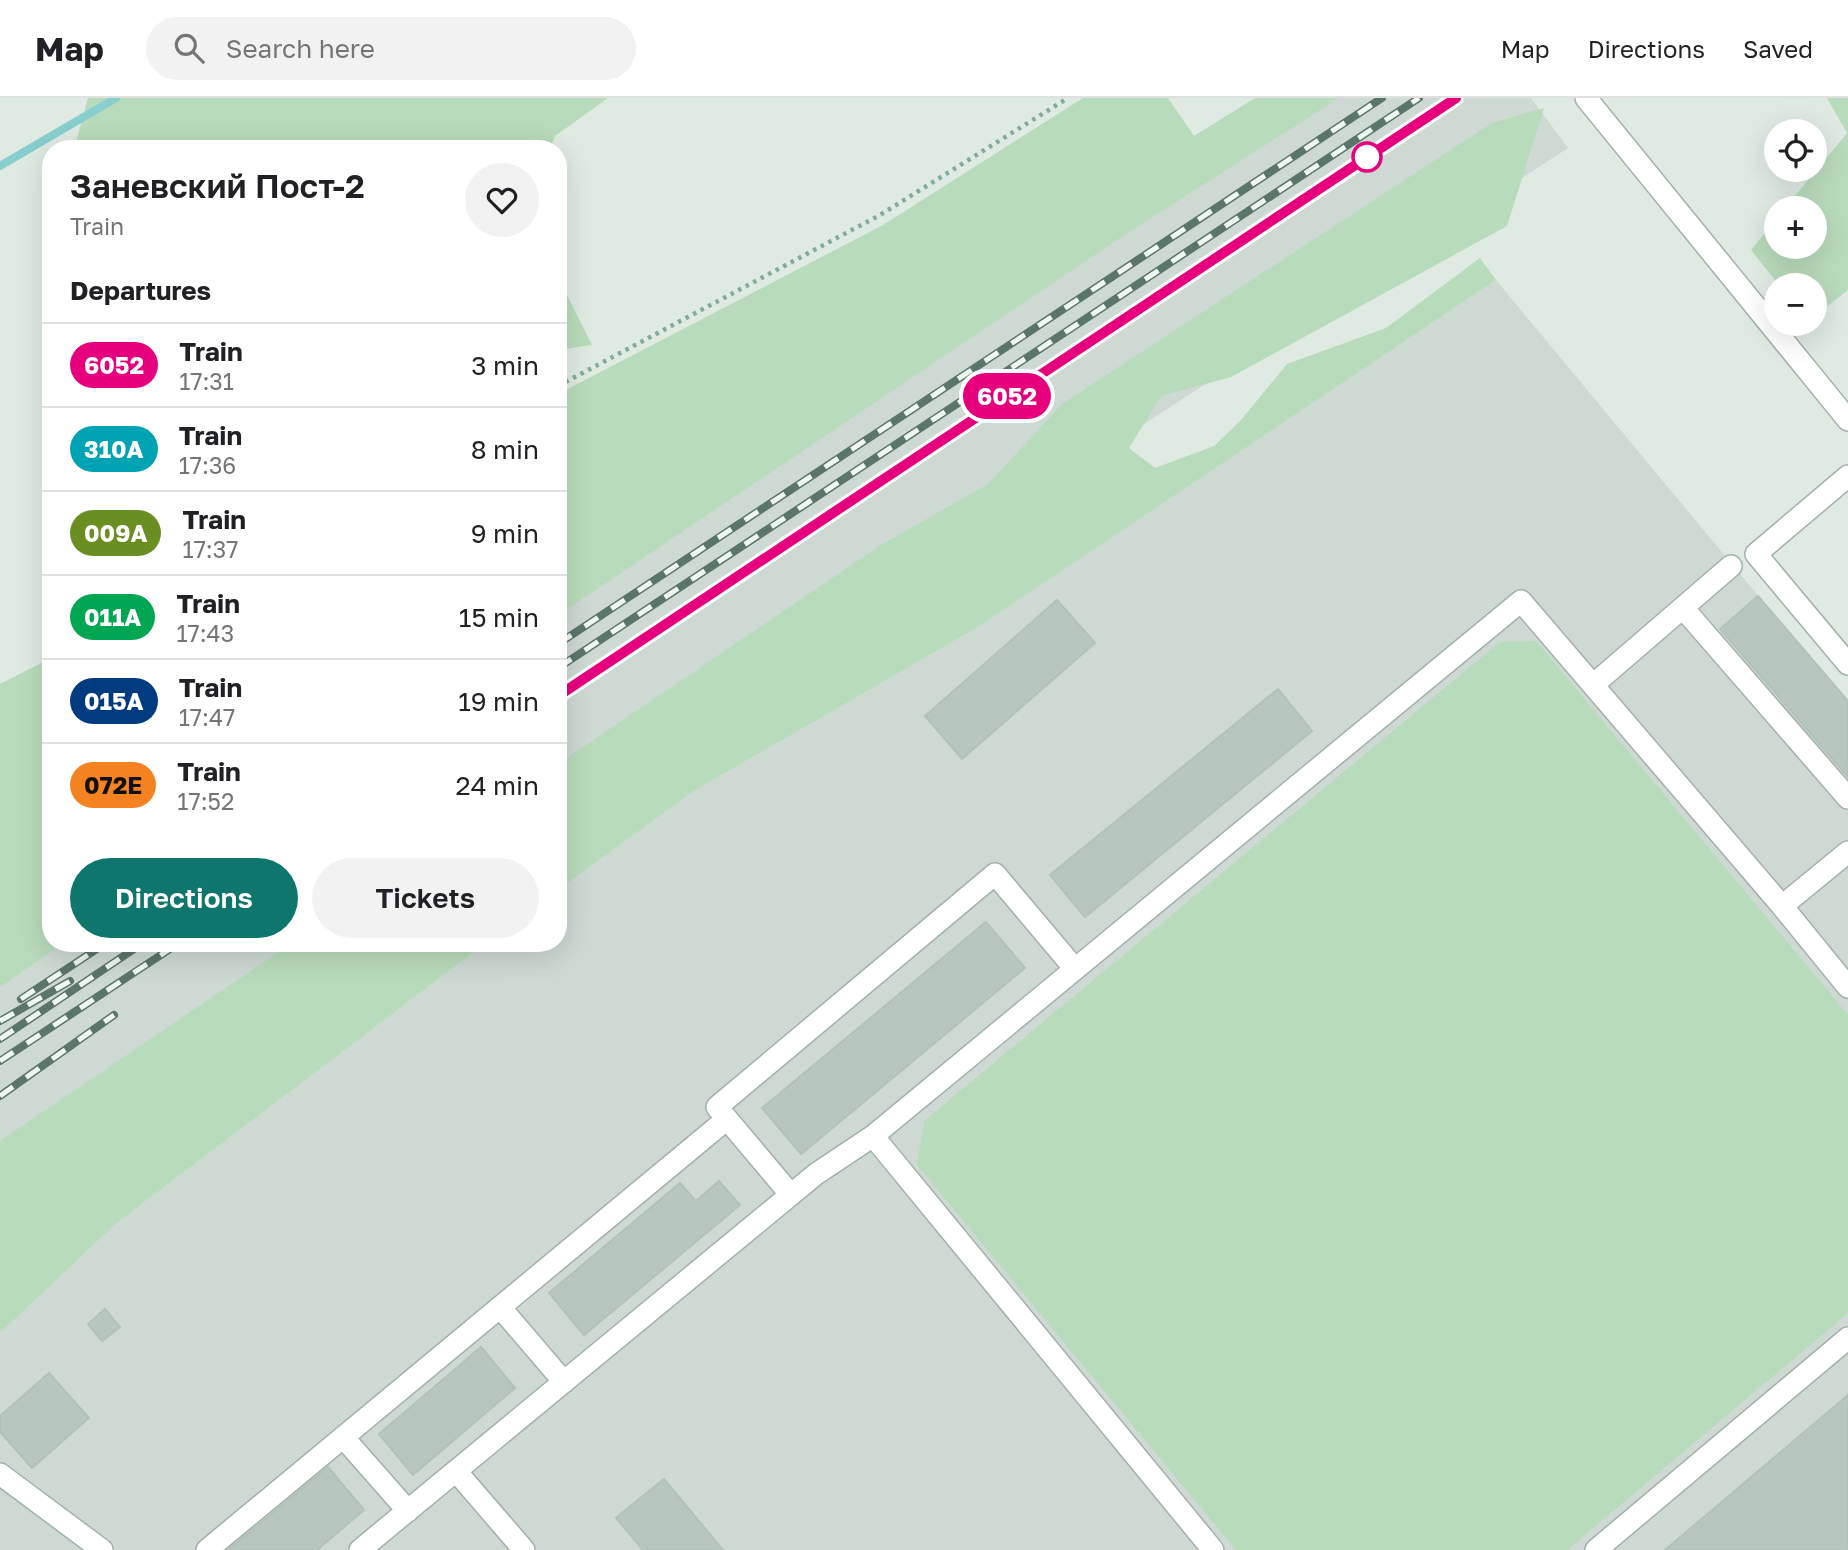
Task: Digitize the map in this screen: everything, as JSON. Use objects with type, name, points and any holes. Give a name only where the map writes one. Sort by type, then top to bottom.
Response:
[{"type":"street","points":[[1586,98],[1848,420]]},
{"type":"street","points":[[1848,475],[1756,554],[1848,664]]},
{"type":"street","points":[[1593,685],[1731,566]]},
{"type":"street","points":[[360,1550],[791,1195],[873,1136],[1521,601],[1848,987]]},
{"type":"street","points":[[1683,608],[1848,798]]},
{"type":"street","points":[[1782,906],[1848,852]]},
{"type":"street","points":[[791,1195],[717,1107],[995,874],[1075,969]]},
{"type":"street","points":[[206,1550],[727,1119]]},
{"type":"street","points":[[873,1136],[1213,1550]]},
{"type":"street","points":[[500,1307],[564,1382]]},
{"type":"street","points":[[1596,1550],[1848,1338]]},
{"type":"street","points":[[343,1437],[408,1511]]},
{"type":"street","points":[[456,1471],[524,1550]]},
{"type":"street","points":[[0,1474],[102,1550]]},
{"type":"path","points":[[567,381],[880,215],[1068,98]]},
{"type":"shaded area","points":[[1290,98],[1531,98],[1568,148],[567,800],[567,576]]},
{"type":"shaded area","points":[[1496,280],[1848,704],[1848,1550],[0,1550],[0,1333],[118,1222],[474,952],[567,952],[567,883],[694,791],[980,626]]},
{"type":"shaded area","points":[[42,946],[42,952],[334,952],[0,1170],[0,960]]},
{"type":"green space","points":[[88,98],[608,98],[555,136],[553,140],[76,140]]},
{"type":"green space","points":[[1083,98],[1168,98],[1194,136],[1255,98],[1339,98],[1126,234],[567,609],[567,389],[883,225]]},
{"type":"green space","points":[[1827,98],[1848,98],[1848,290],[1827,307],[1827,273],[1769,273],[1751,250],[1764,234],[1764,259],[1827,259],[1827,196],[1795,196],[1806,182],[1827,182],[1827,157],[1847,133]]},
{"type":"green space","points":[[1544,108],[1507,226],[1231,377],[1161,396],[1129,448],[1155,468],[1214,446],[1241,420],[1287,364],[1386,328],[1480,258],[1496,280],[980,626],[694,791],[567,883],[567,758],[881,545],[988,484],[1062,404],[1492,123]]},
{"type":"green space","points":[[567,295],[592,345],[567,349]]},
{"type":"green space","points":[[1536,641],[1848,1015],[1848,1313],[1567,1550],[1236,1550],[917,1165],[924,1121],[1500,642]]},
{"type":"green space","points":[[42,663],[42,952],[51,952],[0,987],[0,684]]},
{"type":"green space","points":[[279,952],[474,952],[118,1222],[0,1333],[0,1141]]},
{"type":"building","points":[[1758,596],[1848,701],[1848,777],[1720,629]]},
{"type":"building","points":[[1057,600],[1095,643],[962,759],[925,716]]},
{"type":"building","points":[[1278,689],[1312,731],[1085,917],[1050,875]]},
{"type":"building","points":[[986,922],[1025,968],[801,1154],[762,1108]]},
{"type":"building","points":[[719,1181],[740,1205],[584,1335],[549,1293],[680,1183],[696,1201]]},
{"type":"building","points":[[105,1309],[120,1327],[102,1341],[88,1324]]},
{"type":"building","points":[[481,1347],[515,1388],[413,1475],[379,1434]]},
{"type":"building","points":[[49,1373],[89,1418],[32,1468],[0,1432],[0,1416]]},
{"type":"building","points":[[1848,1395],[1848,1550],[1665,1550]]},
{"type":"building","points":[[328,1467],[364,1510],[317,1550],[228,1550]]},
{"type":"building","points":[[664,1479],[723,1550],[643,1550],[616,1518]]},
{"type":"waterway","points":[[44,140],[116,98]]},
{"type":"waterway","points":[[0,166],[42,141]]},
{"type":"railway","points":[[567,638],[1382,98]]},
{"type":"railway","points":[[567,662],[1419,98]]},
{"type":"railway","points":[[567,690],[1456,98]]},
{"type":"railway","points":[[21,999],[92,952]]},
{"type":"railway","points":[[0,1039],[130,952]]},
{"type":"railway","points":[[0,1061],[165,952]]},
{"type":"railway","points":[[0,1021],[70,981]]},
{"type":"railway","points":[[0,1096],[114,1015]]},
{"type":"train","name":"6052","points":[[567,690],[1456,98]]}]
